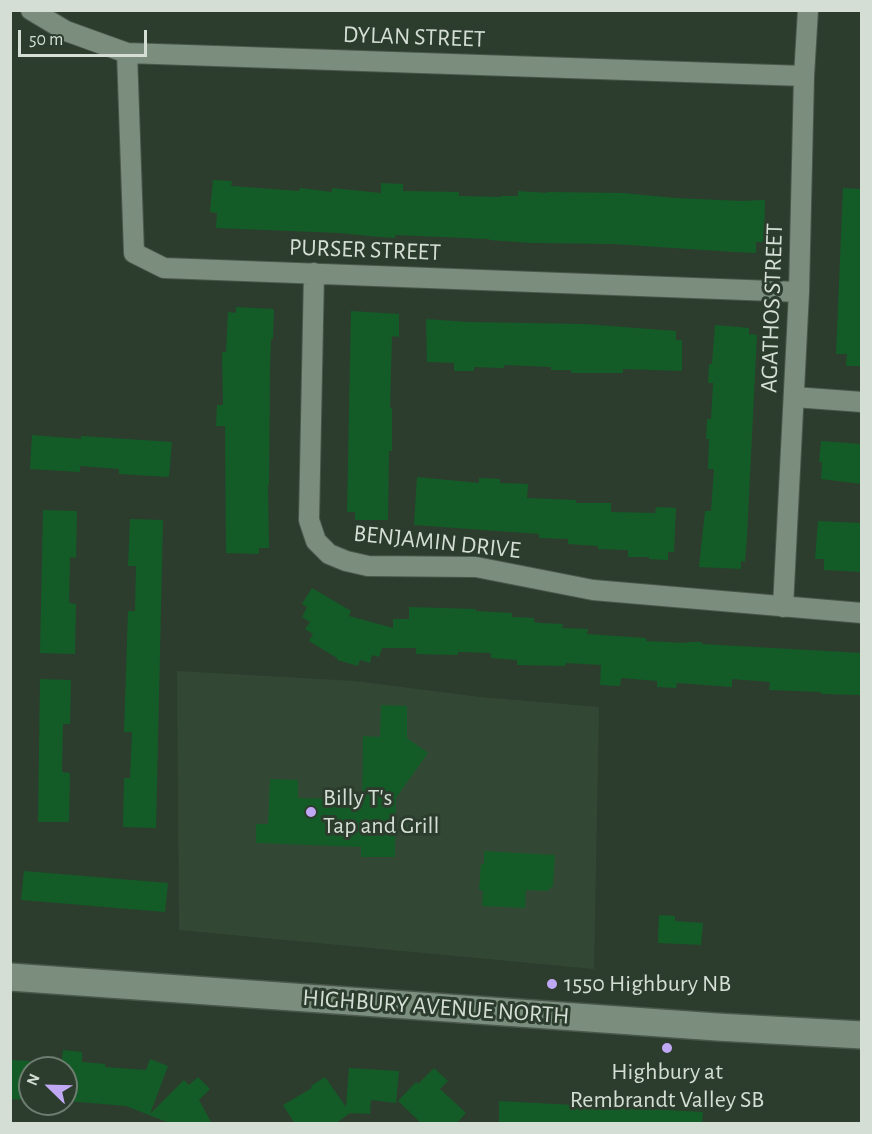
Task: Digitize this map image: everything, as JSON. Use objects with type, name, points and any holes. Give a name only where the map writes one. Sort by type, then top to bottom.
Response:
[{"type":"main road","name":"HIGHBURY AVENUE NORTH","points":[[10,977],[706,1027],[861,1035]]},
{"type":"street","name":"DYLAN STREET","points":[[31,10],[66,31],[128,52],[804,76]]},
{"type":"street","name":"AGATHOS STREET","points":[[783,607],[799,292],[804,76],[808,10]]},
{"type":"street","name":"PURSER STREET","points":[[128,52],[134,253],[164,268],[799,292]]},
{"type":"street","name":"BENJAMIN DRIVE","points":[[315,273],[309,520],[316,541],[329,554],[368,566],[476,567],[593,590],[861,613]]},
{"type":"street","points":[[794,397],[861,402]]},
{"type":"shaded area","points":[[177,671],[355,681],[480,697],[599,707],[594,969],[179,930]]},
{"type":"building","points":[[213,180],[232,181],[231,186],[299,191],[300,188],[332,192],[332,188],[381,193],[381,183],[403,184],[403,191],[459,192],[459,196],[518,196],[518,191],[623,193],[742,201],[765,200],[764,242],[756,242],[756,253],[613,244],[532,243],[395,235],[395,238],[339,233],[216,228],[217,213],[210,212]]},
{"type":"building","points":[[843,188],[861,189],[861,366],[846,366],[847,354],[836,354]]},
{"type":"building","points":[[236,307],[274,309],[270,369],[269,548],[259,548],[259,554],[226,553],[225,426],[216,426],[217,405],[223,405],[222,352],[226,352],[228,312],[236,313]]},
{"type":"building","points":[[351,311],[399,314],[399,337],[392,336],[390,407],[392,408],[392,451],[389,451],[388,520],[355,520],[355,512],[347,512]]},
{"type":"building","points":[[426,319],[584,324],[676,331],[676,340],[682,340],[682,371],[623,369],[623,373],[571,373],[571,370],[551,370],[551,367],[504,365],[504,368],[474,367],[474,371],[454,371],[454,363],[427,362]]},
{"type":"building","points":[[715,325],[749,328],[749,334],[757,335],[747,536],[745,562],[741,561],[741,569],[699,567],[705,511],[711,511],[714,469],[708,469],[709,439],[706,439],[707,419],[711,419],[713,383],[708,383]]},
{"type":"building","points":[[32,435],[172,442],[169,477],[119,474],[119,469],[80,466],[80,472],[30,469]]},
{"type":"building","points":[[821,441],[861,444],[861,484],[821,479],[822,462],[819,462]]},
{"type":"building","points":[[417,477],[479,483],[479,478],[500,479],[500,483],[528,484],[527,498],[576,500],[576,503],[611,503],[611,512],[655,513],[656,507],[676,508],[674,552],[668,552],[668,560],[628,557],[628,550],[598,549],[598,546],[568,544],[568,539],[539,538],[539,534],[414,525]]},
{"type":"building","points":[[43,510],[77,511],[76,558],[70,557],[69,603],[76,604],[75,654],[40,653]]},
{"type":"building","points":[[130,519],[163,520],[156,828],[123,827],[124,778],[130,778],[132,732],[124,732],[128,611],[135,611],[136,566],[128,566]]},
{"type":"building","points":[[818,521],[861,523],[861,572],[824,570],[824,559],[815,559]]},
{"type":"building","points":[[312,588],[351,611],[349,616],[393,628],[393,619],[409,619],[409,607],[476,609],[476,611],[512,613],[512,617],[534,618],[534,622],[563,624],[562,628],[588,629],[587,634],[646,638],[646,641],[702,642],[702,644],[861,653],[861,695],[769,690],[770,682],[732,679],[732,687],[677,683],[676,688],[657,687],[657,681],[621,678],[620,686],[600,685],[601,665],[566,663],[565,666],[517,665],[517,660],[491,658],[491,653],[416,654],[416,648],[382,648],[379,657],[372,655],[370,663],[360,660],[358,666],[337,660],[309,641],[313,634],[305,629],[310,622],[302,617],[307,607],[302,604]]},
{"type":"building","points":[[40,679],[71,680],[70,724],[63,724],[62,772],[70,773],[69,822],[38,822]]},
{"type":"building","points":[[381,705],[407,706],[407,738],[428,753],[396,798],[395,857],[361,857],[361,847],[256,843],[256,824],[268,824],[270,779],[298,780],[298,798],[362,800],[363,736],[380,737]]},
{"type":"building","points":[[484,851],[555,855],[553,886],[547,891],[526,890],[525,908],[482,906],[483,891],[479,890]]},
{"type":"building","points":[[24,871],[168,883],[165,912],[21,900]]},
{"type":"building","points":[[659,915],[675,916],[675,921],[703,923],[701,945],[658,943]]},
{"type":"building","points":[[63,1050],[82,1052],[82,1062],[105,1064],[105,1067],[146,1070],[150,1059],[168,1066],[150,1114],[184,1080],[189,1085],[198,1077],[210,1089],[199,1100],[212,1124],[172,1124],[126,1106],[78,1102],[78,1056],[62,1056]]},
{"type":"building","points":[[10,1060],[18,1060],[18,1099],[10,1099]]},
{"type":"building","points":[[349,1068],[399,1071],[396,1103],[371,1100],[370,1114],[350,1113],[335,1124],[295,1124],[283,1105],[312,1088],[311,1086],[325,1077],[346,1107]]},
{"type":"building","points":[[434,1068],[448,1081],[440,1089],[466,1113],[456,1124],[422,1124],[398,1101],[416,1082],[418,1084]]},
{"type":"building","points":[[499,1101],[703,1112],[702,1124],[499,1124]]},
{"type":"place","name":"Billy T's Tap and Grill","points":[[311,812]]},
{"type":"place","name":"1550 Highbury NB","points":[[552,984]]},
{"type":"place","name":"Highbury at Rembrandt Valley SB","points":[[667,1048]]}]
